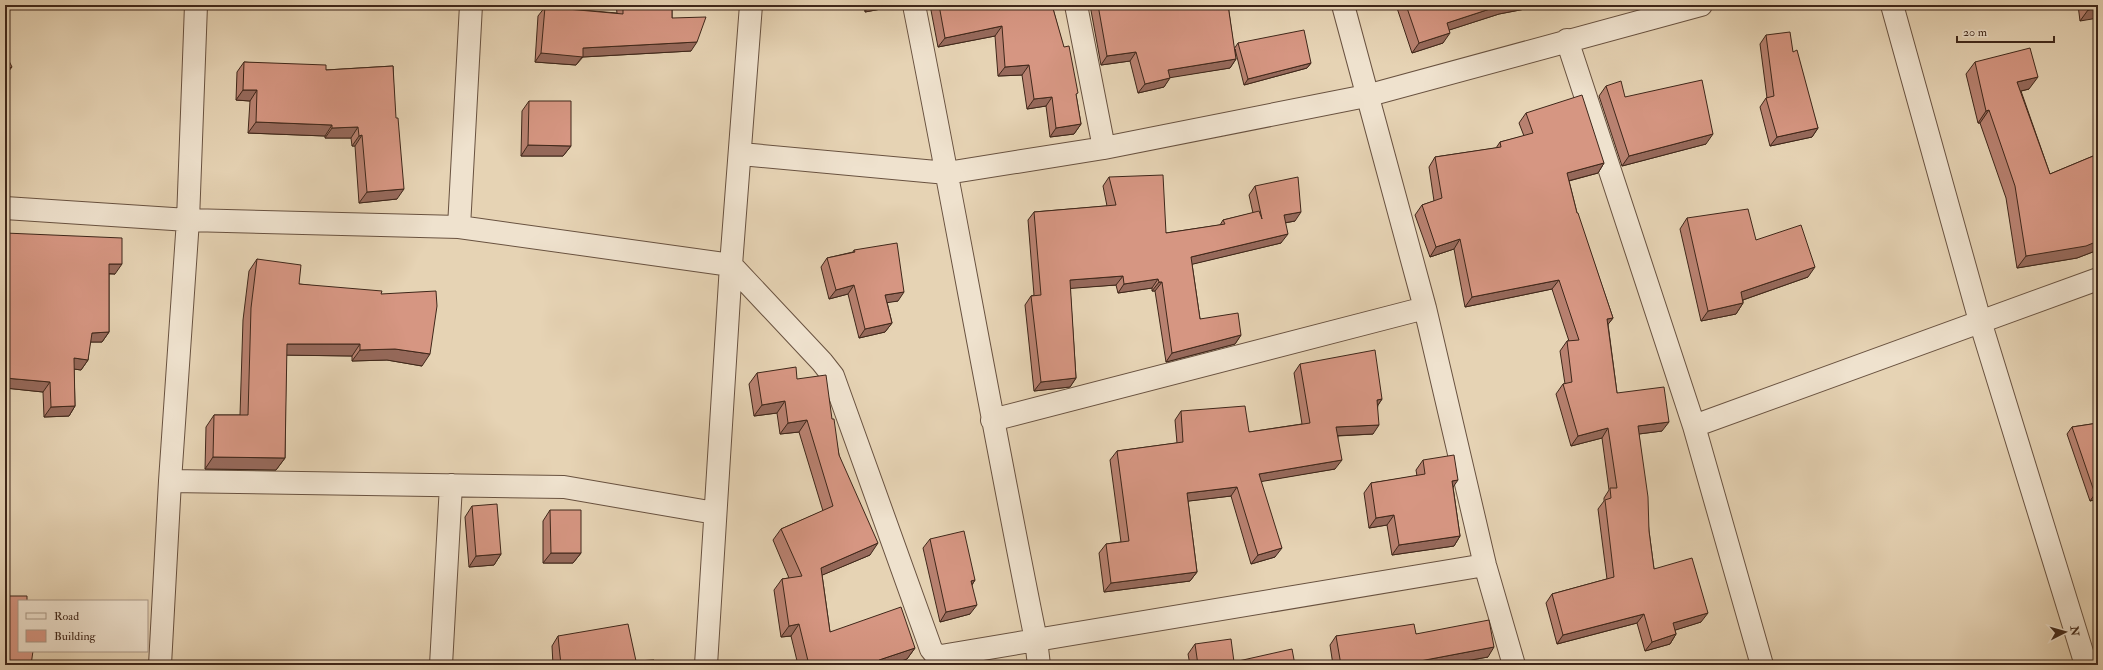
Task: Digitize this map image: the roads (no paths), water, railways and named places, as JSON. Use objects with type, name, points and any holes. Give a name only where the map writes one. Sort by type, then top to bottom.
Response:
[{"type":"street","points":[[160,665],[170,481],[188,220],[196,5]]},
{"type":"street","points":[[459,227],[471,5]]},
{"type":"street","points":[[706,665],[731,265],[741,154],[751,5]]},
{"type":"street","points":[[914,5],[947,173],[992,420],[1036,640],[1039,665]]},
{"type":"street","points":[[1076,5],[1104,148]]},
{"type":"street","points":[[1342,5],[1425,308],[1485,565],[1514,665]]},
{"type":"street","points":[[741,154],[947,173],[1104,148],[1366,96],[1700,5]]},
{"type":"street","points":[[1892,5],[1980,321],[2086,665]]},
{"type":"street","points":[[1567,40],[1694,426],[1760,664]]},
{"type":"street","points":[[5,208],[188,220],[459,227],[731,265],[822,362],[833,376],[931,649],[935,654],[948,656],[1485,565]]},
{"type":"street","points":[[1694,426],[2098,279]]},
{"type":"street","points":[[992,420],[1425,308]]},
{"type":"street","points":[[170,481],[564,487],[715,512]]},
{"type":"street","points":[[441,665],[451,485]]}]
